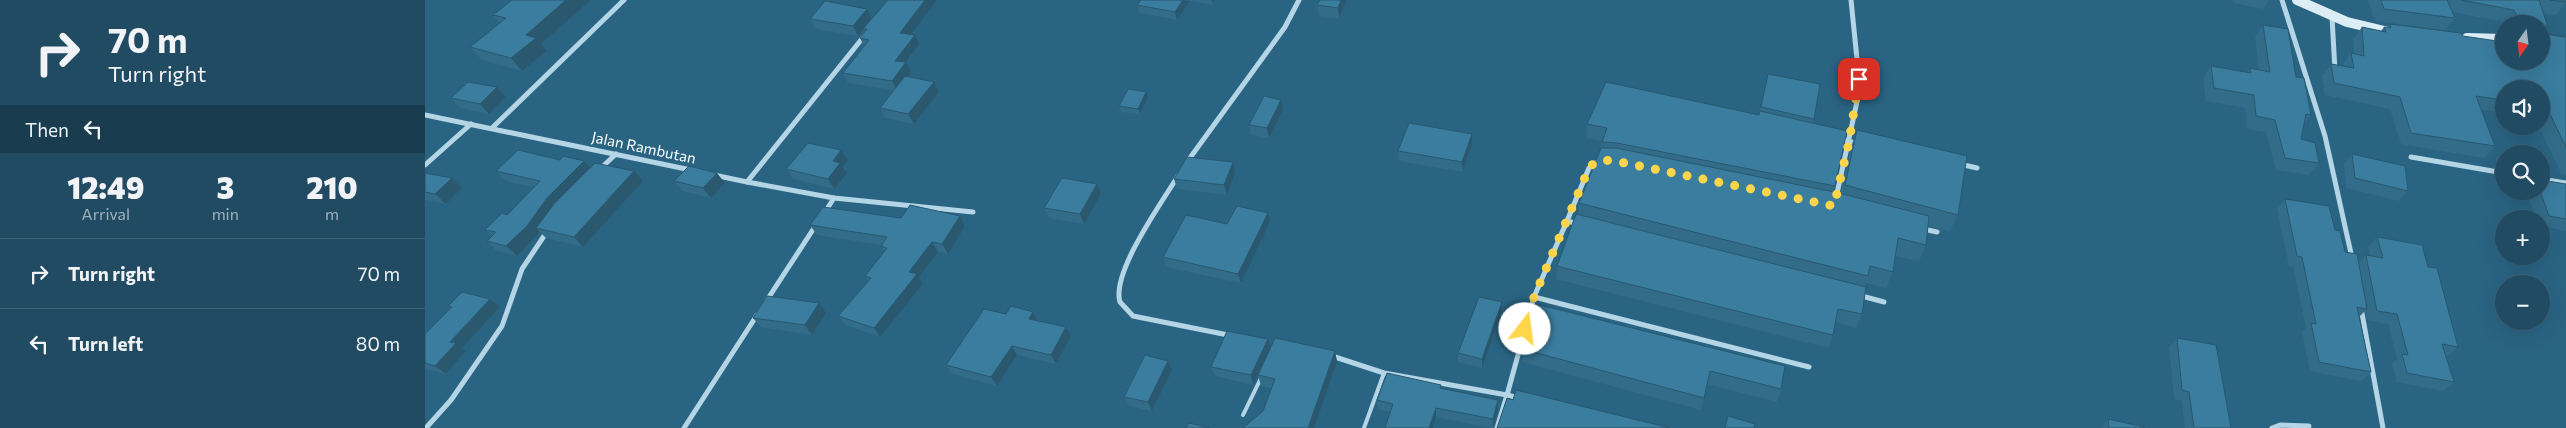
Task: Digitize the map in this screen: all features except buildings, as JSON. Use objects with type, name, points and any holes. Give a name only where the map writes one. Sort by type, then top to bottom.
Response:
[{"type":"street","points":[[492,128],[624,0]]},
{"type":"street","points":[[1185,166],[1285,28],[1299,0]]},
{"type":"street","points":[[1834,206],[1849,142],[1859,79],[1851,0]]},
{"type":"street","points":[[2282,0],[2325,136],[2353,268]]},
{"type":"street","points":[[2297,0],[2332,17],[2401,34]]},
{"type":"street","points":[[2332,17],[2335,73]]},
{"type":"street","points":[[747,182],[869,30]]},
{"type":"street","points":[[2458,38],[2495,39]]},
{"type":"street","name":"Jalan Rambutan","points":[[425,116],[492,128],[700,172]]},
{"type":"street","points":[[425,165],[471,124]]},
{"type":"street","points":[[1830,137],[1867,145]]},
{"type":"street","points":[[597,172],[616,154]]},
{"type":"street","points":[[2411,157],[2495,171]]},
{"type":"street","points":[[1497,428],[1534,297],[1589,168],[1599,160],[1607,160]]},
{"type":"street","points":[[1949,162],[1977,168]]},
{"type":"street","name":"Jalan Rambutan","points":[[709,174],[834,198],[973,212]]},
{"type":"street","points":[[1179,174],[1129,256],[1117,293],[1121,307],[1133,316],[1238,337]]},
{"type":"street","points":[[2550,181],[2566,184]]},
{"type":"street","points":[[823,214],[834,198]]},
{"type":"street","points":[[1567,221],[1586,226]]},
{"type":"street","points":[[764,305],[818,222]]},
{"type":"street","points":[[425,428],[451,400],[502,326],[529,254],[551,226]]},
{"type":"street","points":[[1918,227],[1937,232]]},
{"type":"street","points":[[1855,295],[1884,302]]},
{"type":"street","points":[[2359,296],[2383,428]]},
{"type":"street","points":[[1534,297],[1809,367]]},
{"type":"street","points":[[684,428],[759,313]]},
{"type":"street","points":[[1326,355],[1384,372],[1526,399]]},
{"type":"street","points":[[2272,428],[2280,425],[2309,426]]},
{"type":"lane","points":[[1243,415],[1264,371]]},
{"type":"lane","points":[[1364,428],[1384,372]]},
{"type":"route","points":[[1525,329],[1534,297],[1589,168],[1594,162],[1599,160],[1615,161],[1834,206],[1849,142],[1859,79]]}]
